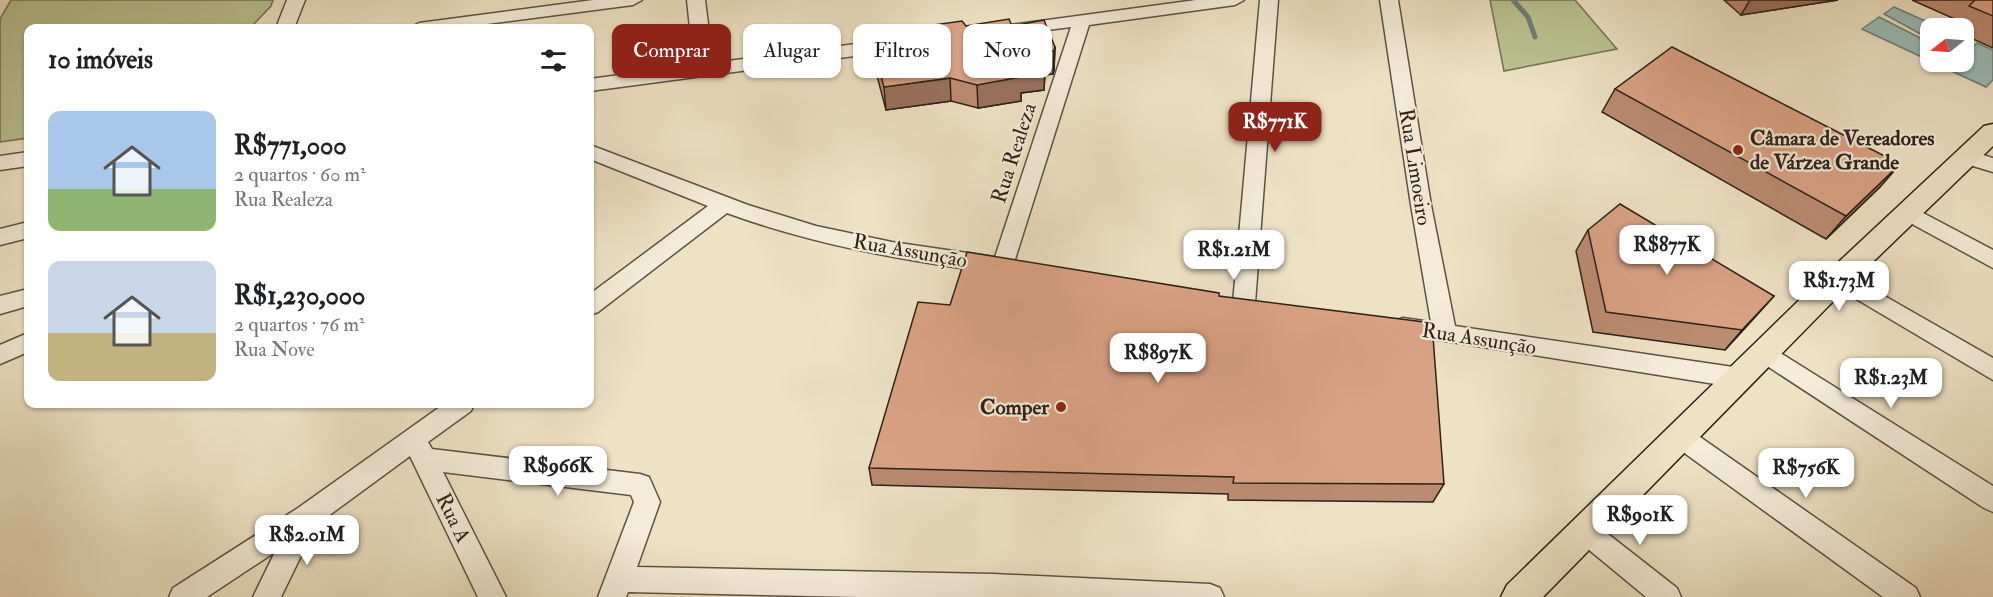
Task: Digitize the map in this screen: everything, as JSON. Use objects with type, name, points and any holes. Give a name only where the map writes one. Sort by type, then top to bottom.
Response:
[{"type":"main road","points":[[1519,597],[1839,278],[1993,132]]},
{"type":"street","points":[[287,24],[296,0]]},
{"type":"street","points":[[450,24],[633,0]]},
{"type":"street","points":[[696,0],[699,24]]},
{"type":"street","points":[[1052,24],[1082,20],[1111,8],[1235,0]]},
{"type":"street","points":[[1244,303],[1269,0]]},
{"type":"street","name":"Rua Limoeiro","points":[[1389,0],[1421,205],[1445,334]]},
{"type":"street","name":"Rua Realeza","points":[[1003,266],[1082,20]]},
{"type":"street","points":[[731,65],[853,50]]},
{"type":"street","points":[[594,84],[640,78]]},
{"type":"street","points":[[594,93],[621,81]]},
{"type":"street","name":"Rua Assunção","points":[[594,154],[724,205],[794,227],[879,248],[1026,270]]},
{"type":"street","points":[[1967,158],[1993,165]]},
{"type":"street","points":[[0,163],[24,160]]},
{"type":"street","points":[[594,303],[724,205]]},
{"type":"street","points":[[1908,213],[1993,260]]},
{"type":"street","points":[[0,237],[24,231]]},
{"type":"street","points":[[1839,278],[1993,370]]},
{"type":"street","points":[[0,306],[24,299]]},
{"type":"street","points":[[1221,299],[1267,306]]},
{"type":"street","name":"Rua Assunção","points":[[1379,323],[1740,378]]},
{"type":"street","points":[[0,355],[24,344]]},
{"type":"street","points":[[1766,353],[1993,500]]},
{"type":"street","points":[[183,597],[307,516],[419,449],[458,408]]},
{"type":"street","points":[[1681,437],[1906,597]]},
{"type":"street","points":[[419,449],[640,484],[647,502],[616,588],[1210,597]]},
{"type":"street","name":"Rua A","points":[[419,449],[492,597]]},
{"type":"street","points":[[267,597],[307,516]]},
{"type":"street","points":[[1585,531],[1667,597]]},
{"type":"green space","points":[[11,0],[273,0],[271,6],[254,24],[24,24],[24,139],[0,142],[0,19]]},
{"type":"green space","points":[[1490,0],[1575,0],[1617,49],[1504,71]]},
{"type":"water","points":[[1894,7],[1920,19],[1920,34],[1884,14]]},
{"type":"water","points":[[1879,17],[1920,38],[1920,56],[1862,29]]},
{"type":"water","points":[[1977,43],[1993,50],[1993,80],[1986,87],[1954,72],[1974,72],[1974,46]]},
{"type":"building","points":[[1975,0],[1993,0],[1993,16],[1969,6]]},
{"type":"building","points":[[1009,19],[1011,24],[978,24]]},
{"type":"building","points":[[1044,20],[1046,24],[1023,24]]},
{"type":"building","points":[[962,21],[964,24],[963,78],[1016,78],[977,85],[950,78],[951,24],[941,24]]},
{"type":"building","points":[[1672,47],[1900,164],[1846,216],[1615,89]]},
{"type":"building","points":[[881,78],[950,78],[884,87]]},
{"type":"building","points":[[1620,204],[1774,296],[1742,330],[1606,312],[1588,230]]},
{"type":"building","points":[[967,252],[1219,293],[1219,296],[1432,323],[1444,484],[1233,483],[1234,477],[869,468],[918,302],[950,305]]},
{"type":"waterway","points":[[1513,0],[1528,17],[1535,37]]},
{"type":"place","name":"Câmara de Vereadores de Várzea Grande","points":[[1738,150]]},
{"type":"place","name":"Comper","points":[[1061,407]]}]
